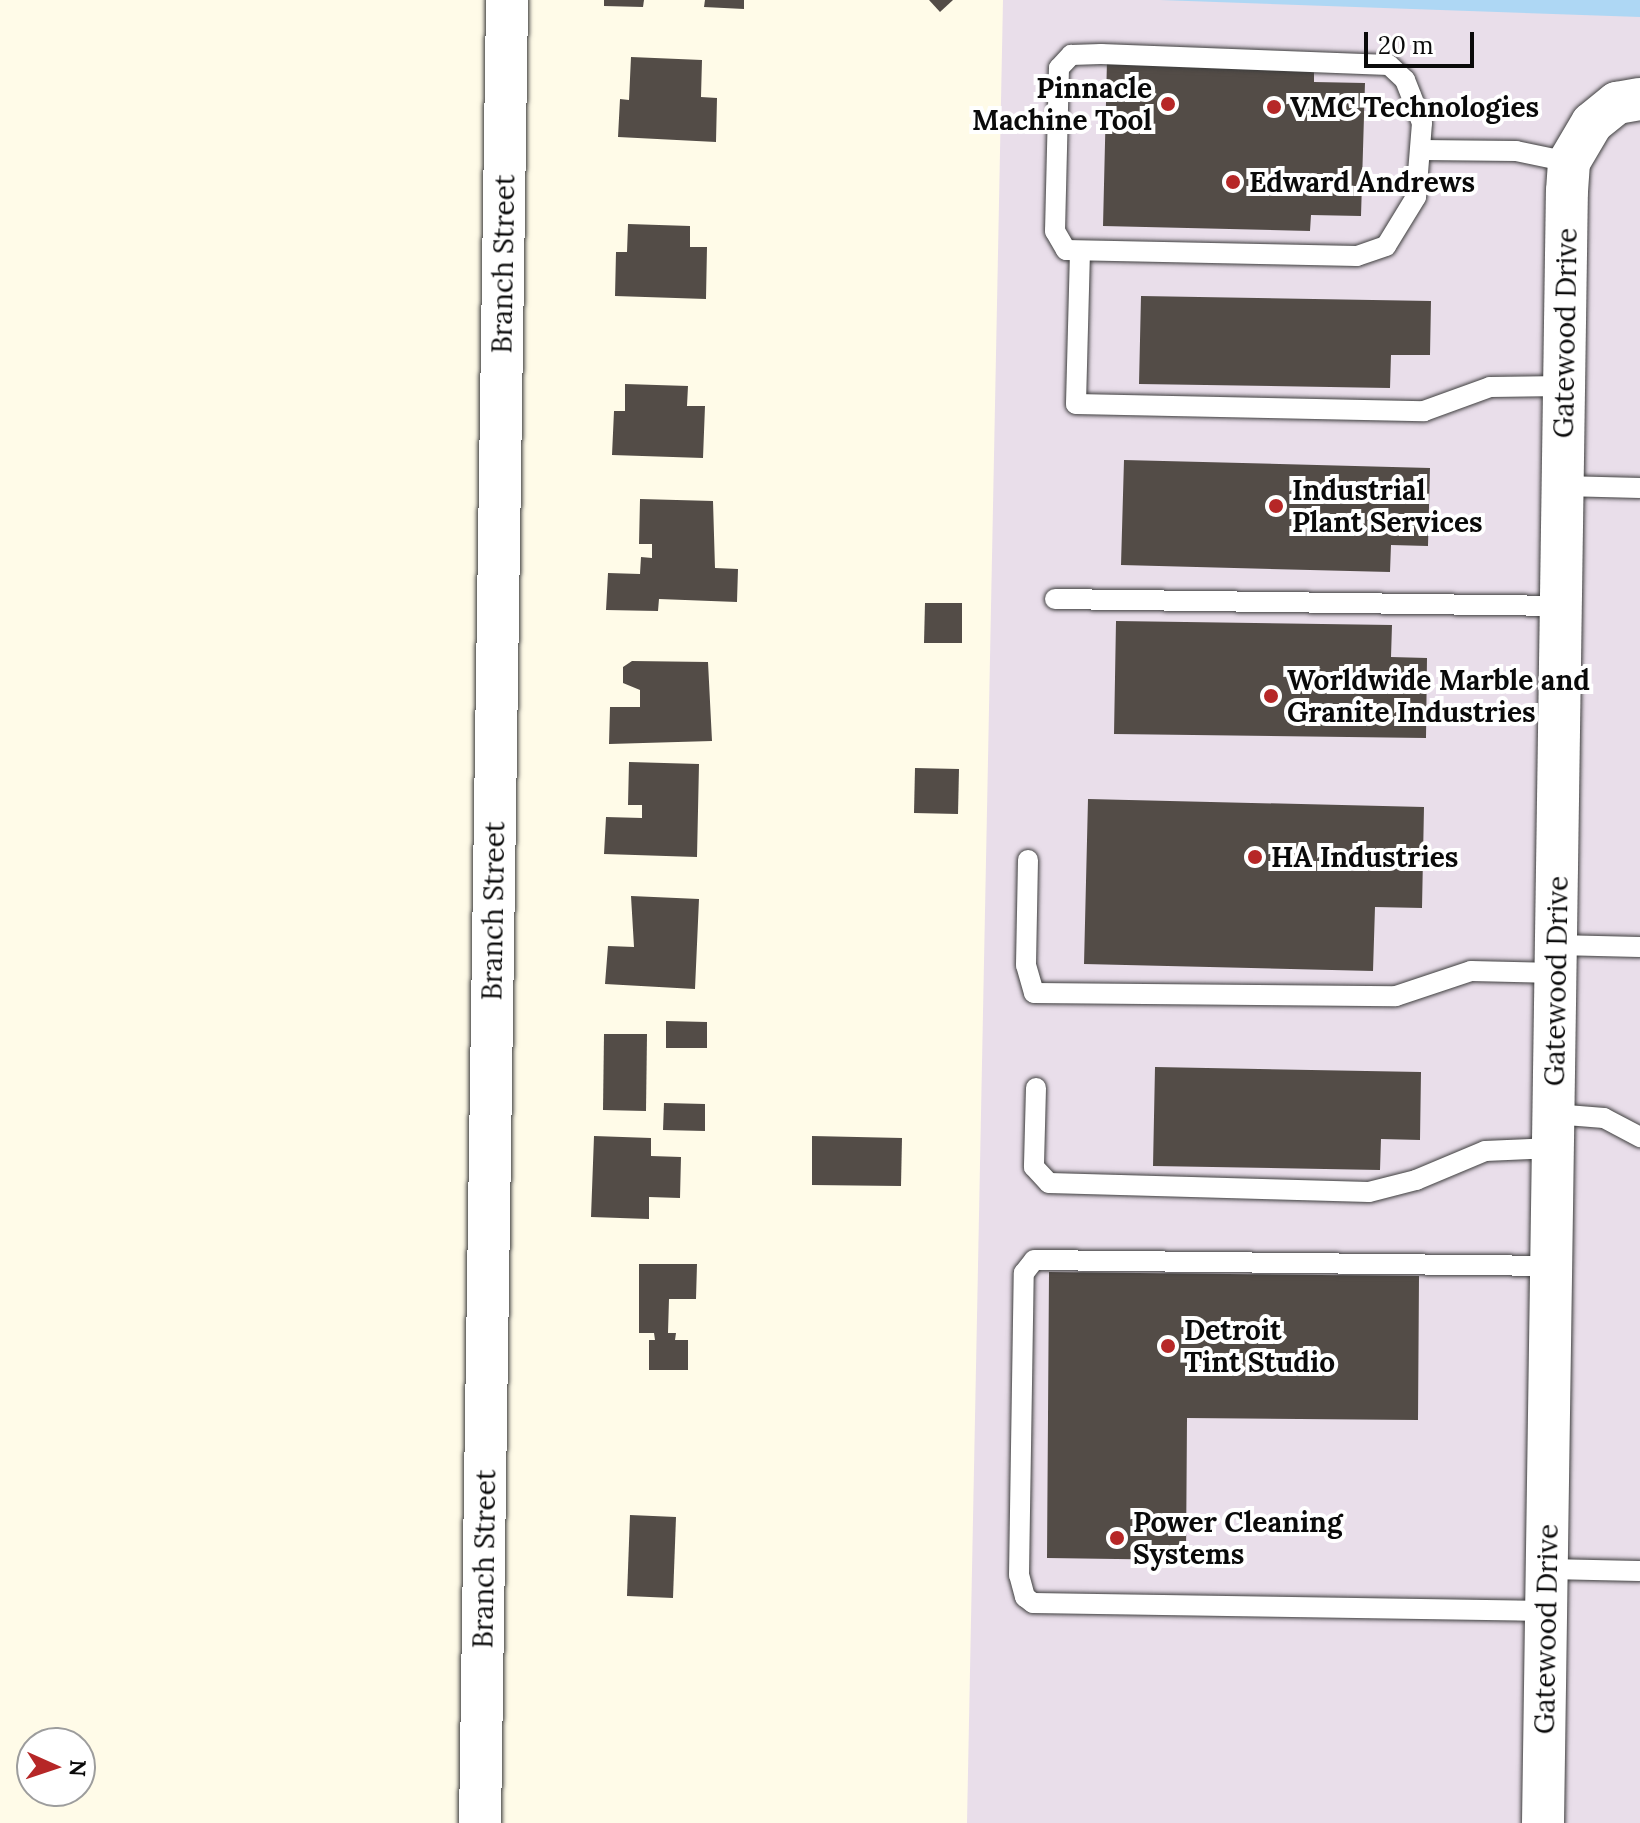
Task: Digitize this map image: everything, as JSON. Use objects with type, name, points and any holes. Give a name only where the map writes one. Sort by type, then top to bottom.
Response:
[{"type":"street","name":"Branch Street","points":[[480,1823],[507,0]]},
{"type":"street","points":[[1574,151],[1617,103],[1640,99]]},
{"type":"street","name":"Gatewood Drive","points":[[1543,1823],[1564,386],[1574,151]]},
{"type":"lane","points":[[1071,55],[1389,65],[1414,97],[1422,123],[1422,150],[1421,181],[1399,227],[1386,246],[1357,256],[1080,251],[1060,246],[1055,231],[1057,78],[1063,60],[1071,55]]},
{"type":"lane","points":[[1422,150],[1574,151]]},
{"type":"lane","points":[[1080,251],[1076,404],[1424,411],[1490,387],[1564,386]]},
{"type":"lane","points":[[1563,486],[1640,488]]},
{"type":"lane","points":[[1055,599],[1561,606]]},
{"type":"lane","points":[[1028,860],[1026,965],[1034,993],[1396,996],[1471,971],[1640,947]]},
{"type":"lane","points":[[1036,1088],[1034,1167],[1049,1183],[1369,1192],[1416,1180],[1485,1151],[1604,1118],[1640,1137]]},
{"type":"lane","points":[[1546,1611],[1033,1603],[1025,1597],[1019,1575],[1024,1273],[1034,1260],[1551,1266]]},
{"type":"lane","points":[[1547,1569],[1640,1571]]},
{"type":"shaded area","points":[[1003,0],[1640,0],[1640,1823],[967,1823]]},
{"type":"water","points":[[1160,0],[1640,0],[1640,17]]},
{"type":"building","points":[[604,0],[644,0],[643,7],[604,6]]},
{"type":"building","points":[[705,0],[744,0],[744,9],[704,7]]},
{"type":"building","points":[[929,0],[953,0],[940,12]]},
{"type":"building","points":[[631,57],[702,60],[701,97],[717,98],[716,142],[618,137],[620,99],[629,100]]},
{"type":"building","points":[[1107,60],[1314,65],[1314,82],[1365,83],[1361,216],[1311,215],[1310,231],[1103,226]]},
{"type":"building","points":[[628,224],[690,226],[690,247],[707,247],[706,299],[615,296],[616,252],[627,252]]},
{"type":"building","points":[[1141,296],[1431,301],[1430,355],[1391,355],[1390,388],[1139,384]]},
{"type":"building","points":[[625,384],[688,386],[687,406],[705,406],[703,458],[612,455],[614,411],[625,411]]},
{"type":"building","name":"Industrial Plant Services","points":[[1124,460],[1430,468],[1428,546],[1391,545],[1390,572],[1121,565]]},
{"type":"building","points":[[640,499],[713,501],[715,568],[738,569],[737,602],[659,599],[658,611],[606,610],[608,573],[640,574],[641,557],[652,558],[652,544],[639,544]]},
{"type":"building","points":[[925,603],[962,603],[962,643],[924,643]]},
{"type":"building","name":"Worldwide Marble and Granite Industries","points":[[1116,621],[1392,625],[1391,657],[1427,658],[1426,738],[1114,734]]},
{"type":"building","points":[[632,661],[708,662],[712,741],[609,744],[610,707],[640,707],[640,690],[623,683],[623,667]]},
{"type":"building","points":[[629,762],[699,764],[697,857],[604,854],[606,817],[642,818],[642,805],[628,805]]},
{"type":"building","points":[[915,768],[959,769],[958,814],[914,813]]},
{"type":"building","name":"HA Industries","points":[[1088,799],[1424,807],[1422,908],[1375,907],[1373,971],[1084,964]]},
{"type":"building","points":[[631,896],[699,899],[695,989],[605,984],[608,946],[634,947]]},
{"type":"building","points":[[666,1021],[707,1022],[707,1048],[666,1048]]},
{"type":"building","points":[[604,1034],[647,1034],[646,1111],[603,1110]]},
{"type":"building","points":[[1155,1067],[1421,1072],[1420,1140],[1381,1139],[1380,1170],[1153,1166]]},
{"type":"building","points":[[664,1103],[705,1104],[705,1131],[663,1130]]},
{"type":"building","points":[[594,1136],[651,1138],[651,1156],[681,1157],[680,1198],[649,1197],[649,1219],[591,1217]]},
{"type":"building","points":[[812,1136],[902,1138],[901,1186],[812,1185]]},
{"type":"building","points":[[639,1264],[697,1264],[696,1299],[669,1299],[668,1333],[676,1333],[675,1340],[688,1340],[688,1370],[649,1370],[649,1340],[655,1340],[654,1333],[639,1333]]},
{"type":"building","points":[[1049,1272],[1419,1276],[1418,1420],[1187,1418],[1186,1560],[1047,1558]]},
{"type":"building","points":[[630,1515],[676,1517],[673,1598],[627,1596]]},
{"type":"place","name":"Pinnacle Machine Tool","points":[[1168,104]]},
{"type":"place","name":"VMC Technologies","points":[[1274,107]]},
{"type":"place","name":"Edward Andrews","points":[[1233,182]]},
{"type":"place","name":"Industrial Plant Services","points":[[1276,506]]},
{"type":"place","name":"Worldwide Marble and Granite Industries","points":[[1271,696]]},
{"type":"place","name":"HA Industries","points":[[1255,857]]},
{"type":"place","name":"Detroit Tint Studio","points":[[1168,1346]]},
{"type":"place","name":"Power Cleaning Systems","points":[[1117,1538]]}]
